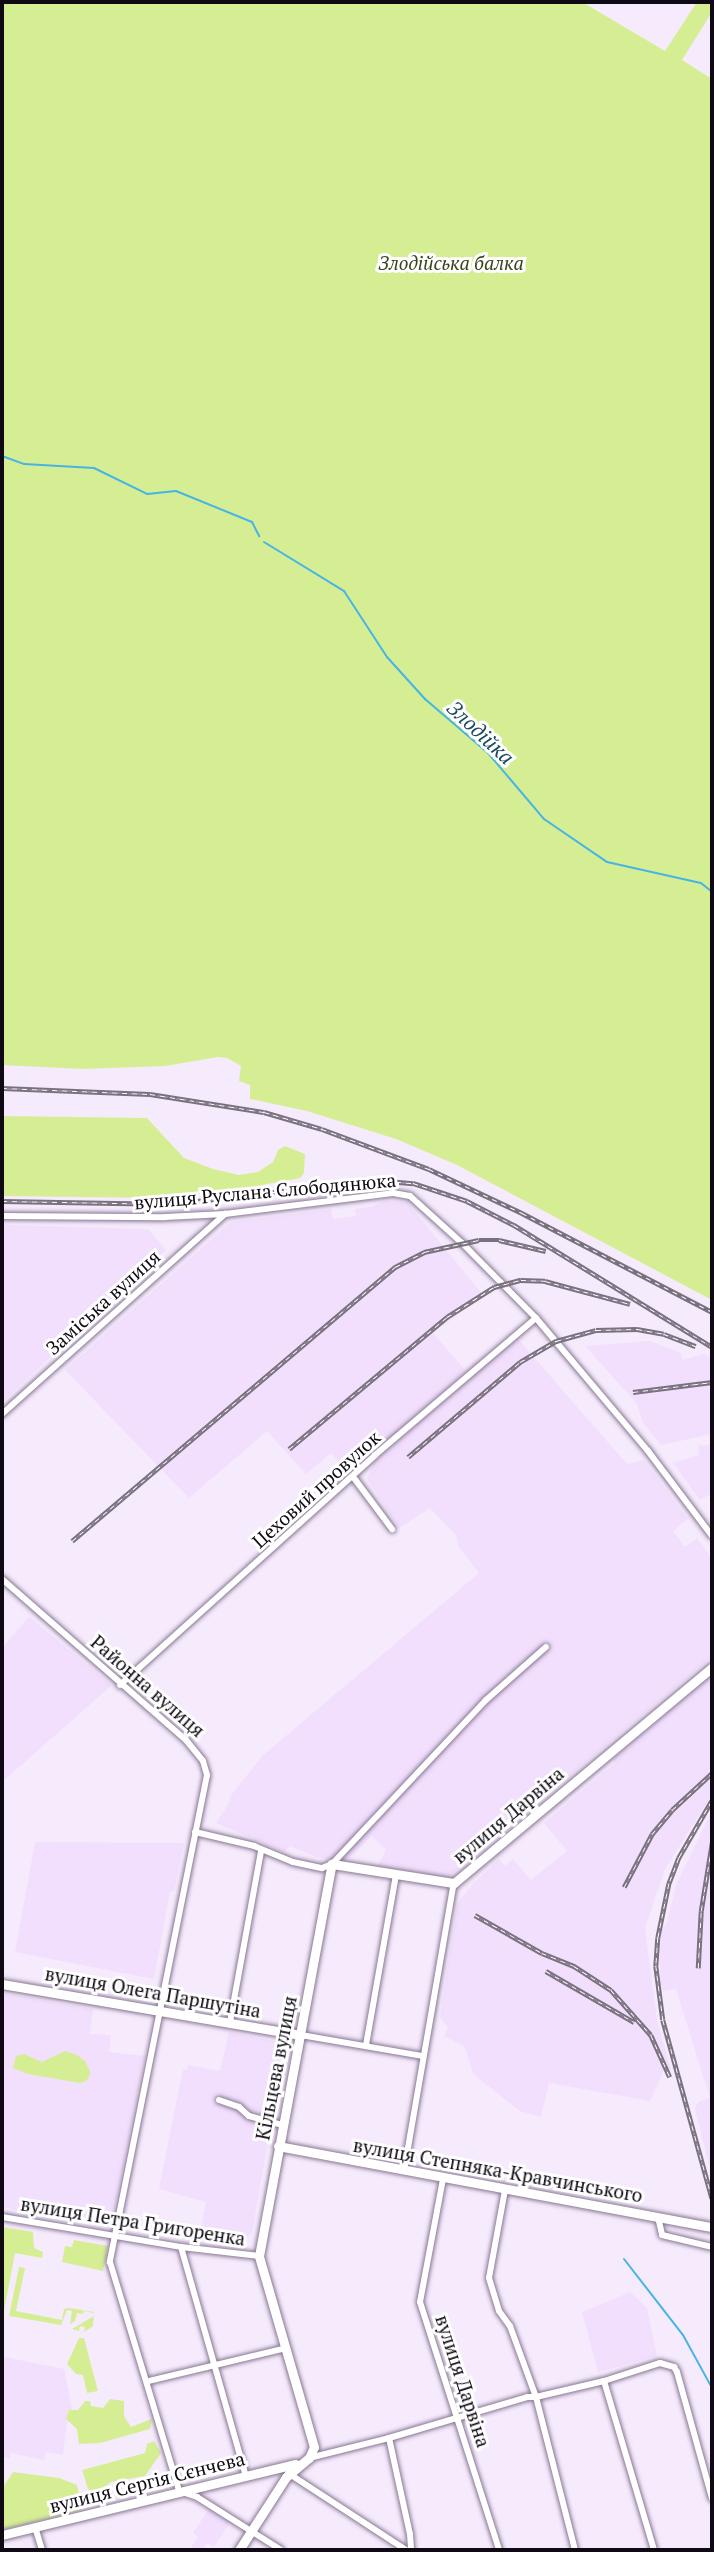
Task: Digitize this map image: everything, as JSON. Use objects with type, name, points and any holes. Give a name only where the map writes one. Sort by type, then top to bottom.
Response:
[{"type":"street","name":"вулиця Руслана Слободянюка","points":[[2,1216],[109,1218],[225,1214],[393,1193],[410,1196],[462,1242],[536,1318],[648,1451],[712,1536]]},
{"type":"street","name":"Заміська вулиця","points":[[2,1414],[225,1214]]},
{"type":"street","name":"Цеховий провулок","points":[[120,1685],[536,1318]]},
{"type":"street","points":[[354,1478],[392,1529]]},
{"type":"street","name":"Районна вулиця","points":[[2,1579],[186,1740],[203,1761],[207,1775],[110,2262],[149,2381],[160,2432],[179,2491]]},
{"type":"street","points":[[195,1832],[323,1868],[332,1864],[486,1700],[546,1647]]},
{"type":"street","name":"вулиця Дарвіна","points":[[404,2171],[454,1883],[712,1667]]},
{"type":"street","points":[[230,2022],[261,1851]]},
{"type":"street","points":[[332,1864],[454,1883]]},
{"type":"street","name":"Кільцева вулиця","points":[[305,2461],[314,2443],[260,2256],[278,2146],[332,1864]]},
{"type":"street","points":[[366,2045],[396,1875]]},
{"type":"street","name":"вулиця Олега Паршутіна","points":[[2,1984],[423,2056]]},
{"type":"street","points":[[219,2099],[239,2107],[249,2116],[282,2125]]},
{"type":"street","name":"вулиця Степняка-Кравчинського","points":[[278,2146],[443,2179],[712,2227]]},
{"type":"street","name":"вулиця Дарвіна","points":[[443,2179],[420,2302],[499,2550]]},
{"type":"street","points":[[505,2190],[489,2278],[499,2311],[510,2326],[536,2398],[575,2550]]},
{"type":"street","name":"вулиця Петра Григоренка","points":[[2,2217],[181,2247],[260,2256]]},
{"type":"street","points":[[658,2217],[662,2235],[712,2247]]},
{"type":"street","points":[[181,2247],[246,2476]]},
{"type":"street","points":[[149,2381],[286,2348]]},
{"type":"street","name":"вулиця Сергія Сєнчева","points":[[2,2535],[305,2461],[527,2397],[536,2398],[604,2381],[660,2363],[674,2367],[677,2372],[712,2498]]},
{"type":"street","points":[[604,2381],[653,2550]]},
{"type":"street","points":[[288,2473],[409,2550],[410,2534],[389,2438]]},
{"type":"street","points":[[239,2550],[288,2473],[305,2461]]},
{"type":"street","points":[[179,2491],[197,2497],[281,2550]]},
{"type":"street","points":[[35,2527],[42,2550]]},
{"type":"shaded area","points":[[384,1201],[407,1202],[483,1295],[433,1333],[466,1371],[351,1475],[331,1453],[306,1474],[267,1431],[189,1498],[65,1370],[231,1222],[331,1209],[333,1219],[356,1216],[355,1209],[371,1207]]},
{"type":"shaded area","points":[[2,1225],[148,1229],[166,1250],[2,1402]]},
{"type":"shaded area","points":[[517,1338],[627,1464],[644,1460],[688,1519],[673,1531],[685,1547],[697,1538],[712,1559],[712,1657],[447,1878],[376,1869],[386,1850],[372,1836],[346,1861],[316,1857],[290,1846],[284,1852],[216,1823],[231,1800],[229,1798],[262,1756],[479,1573],[458,1546],[456,1535],[430,1508],[399,1528],[367,1479],[375,1461]]},
{"type":"shaded area","points":[[650,1341],[681,1353],[682,1360],[704,1354],[712,1358],[712,1434],[661,1445],[643,1423],[637,1404],[585,1346]]},
{"type":"shaded area","points":[[712,1444],[712,1493],[700,1500],[673,1463],[699,1455],[698,1446]]},
{"type":"shaded area","points":[[29,1617],[112,1685],[2,1782],[2,1648]]},
{"type":"shaded area","points":[[712,1675],[712,1795],[665,1869],[645,1928],[657,2021],[671,2069],[663,2072],[650,2101],[549,2083],[541,2117],[520,2111],[473,2074],[465,2047],[444,2036],[448,2028],[440,2017],[457,1904],[499,1859],[505,1866],[513,1859],[531,1880],[567,1851],[544,1823],[614,1764],[615,1757]]},
{"type":"shaded area","points":[[712,1811],[712,2176],[695,2109],[698,2102],[710,2098],[676,1989],[663,1991],[659,1959],[662,1930],[667,1923],[676,1885]]},
{"type":"shaded area","points":[[35,1842],[184,1843],[174,1891],[170,1892],[154,1979],[15,1952]]},
{"type":"shaded area","points":[[2,1993],[93,2009],[90,2034],[111,2035],[109,2052],[145,2056],[111,2228],[2,2207]]},
{"type":"shaded area","points":[[229,2032],[285,2043],[252,2233],[235,2245],[199,2239],[206,2202],[159,2189],[183,2069],[187,2070],[188,2065],[220,2071]]},
{"type":"shaded area","points":[[630,2292],[647,2308],[657,2356],[598,2372],[582,2312]]},
{"type":"shaded area","points":[[4,2357],[64,2369],[73,2414],[68,2415],[63,2455],[46,2452],[44,2460],[11,2453],[10,2459],[2,2456]]},
{"type":"shaded area","points":[[209,2509],[230,2522],[214,2547],[207,2543],[202,2550],[189,2550],[198,2537],[193,2533]]},
{"type":"green space","name":"Злодійська балка","points":[[2,2],[582,2],[665,51],[697,2],[712,2],[712,12],[682,60],[712,79],[712,1300],[457,1165],[396,1139],[307,1111],[250,1099],[250,1085],[239,1081],[241,1066],[227,1058],[218,1057],[165,1066],[83,1069],[2,1065]]},
{"type":"green space","points":[[2,1116],[147,1118],[184,1158],[213,1169],[239,1175],[258,1172],[273,1162],[278,1150],[285,1146],[305,1154],[304,1173],[300,1178],[230,1191],[158,1198],[2,1196]]},
{"type":"green space","points":[[65,2051],[85,2061],[91,2074],[86,2081],[80,2083],[28,2074],[13,2068],[16,2056],[24,2054],[42,2062]]},
{"type":"green space","points":[[2,2227],[33,2232],[34,2248],[43,2252],[42,2258],[15,2253],[2,2321]]},
{"type":"green space","points":[[74,2240],[108,2246],[103,2271],[62,2262],[65,2246],[72,2247]]},
{"type":"green space","points":[[19,2267],[25,2268],[16,2311],[62,2320],[64,2309],[94,2313],[77,2313],[75,2321],[70,2324],[72,2311],[67,2310],[61,2325],[9,2316]]},
{"type":"green space","points":[[94,2316],[93,2326],[84,2332],[85,2327],[80,2326],[79,2331],[72,2329]]},
{"type":"green space","points":[[79,2338],[84,2338],[98,2391],[87,2393],[83,2375],[76,2374],[67,2364]]},
{"type":"green space","points":[[110,2399],[124,2401],[124,2416],[131,2427],[152,2419],[150,2429],[100,2443],[79,2444],[77,2429],[66,2419],[69,2410],[78,2410],[85,2401],[90,2401],[91,2406],[103,2408]]},
{"type":"green space","points":[[154,2441],[161,2453],[145,2476],[111,2482],[96,2493],[88,2489],[82,2470],[145,2453],[147,2444]]},
{"type":"green space","points":[[13,2472],[59,2478],[77,2485],[82,2510],[2,2530],[2,2489]]},
{"type":"waterway","name":"Злодійка","points":[[2,456],[24,464],[94,468],[147,494],[176,491],[252,522],[259,536]]},
{"type":"waterway","name":"Злодійка","points":[[264,542],[344,591],[387,657],[425,699],[488,753],[544,819],[607,862],[701,883],[712,892]]},
{"type":"waterway","points":[[624,2259],[683,2335],[712,2388]]},
{"type":"railway","points":[[2,1088],[150,1094],[264,1112],[322,1129],[429,1169],[522,1213],[712,1312]]},
{"type":"railway","points":[[2,1201],[172,1204],[376,1180],[413,1183],[467,1201],[514,1225],[712,1347]]},
{"type":"railway","points":[[72,1541],[395,1267],[424,1252],[479,1240],[499,1240],[546,1251]]},
{"type":"railway","points":[[289,1449],[447,1317],[494,1287],[521,1280],[545,1281],[630,1304]]},
{"type":"railway","points":[[408,1457],[520,1362],[556,1341],[596,1330],[637,1329],[664,1334],[696,1346]]},
{"type":"railway","points":[[633,1392],[712,1382]]},
{"type":"railway","points":[[624,1887],[652,1834],[672,1810],[712,1773]]},
{"type":"railway","points":[[712,1801],[679,1858],[669,1884],[658,1938],[656,1966],[663,2020],[712,2198]]},
{"type":"railway","points":[[698,1968],[701,1911],[712,1843]]},
{"type":"railway","points":[[475,1915],[542,1953],[574,1966],[611,1990],[651,2035],[670,2077]]},
{"type":"railway","points":[[546,1971],[634,2022]]}]
